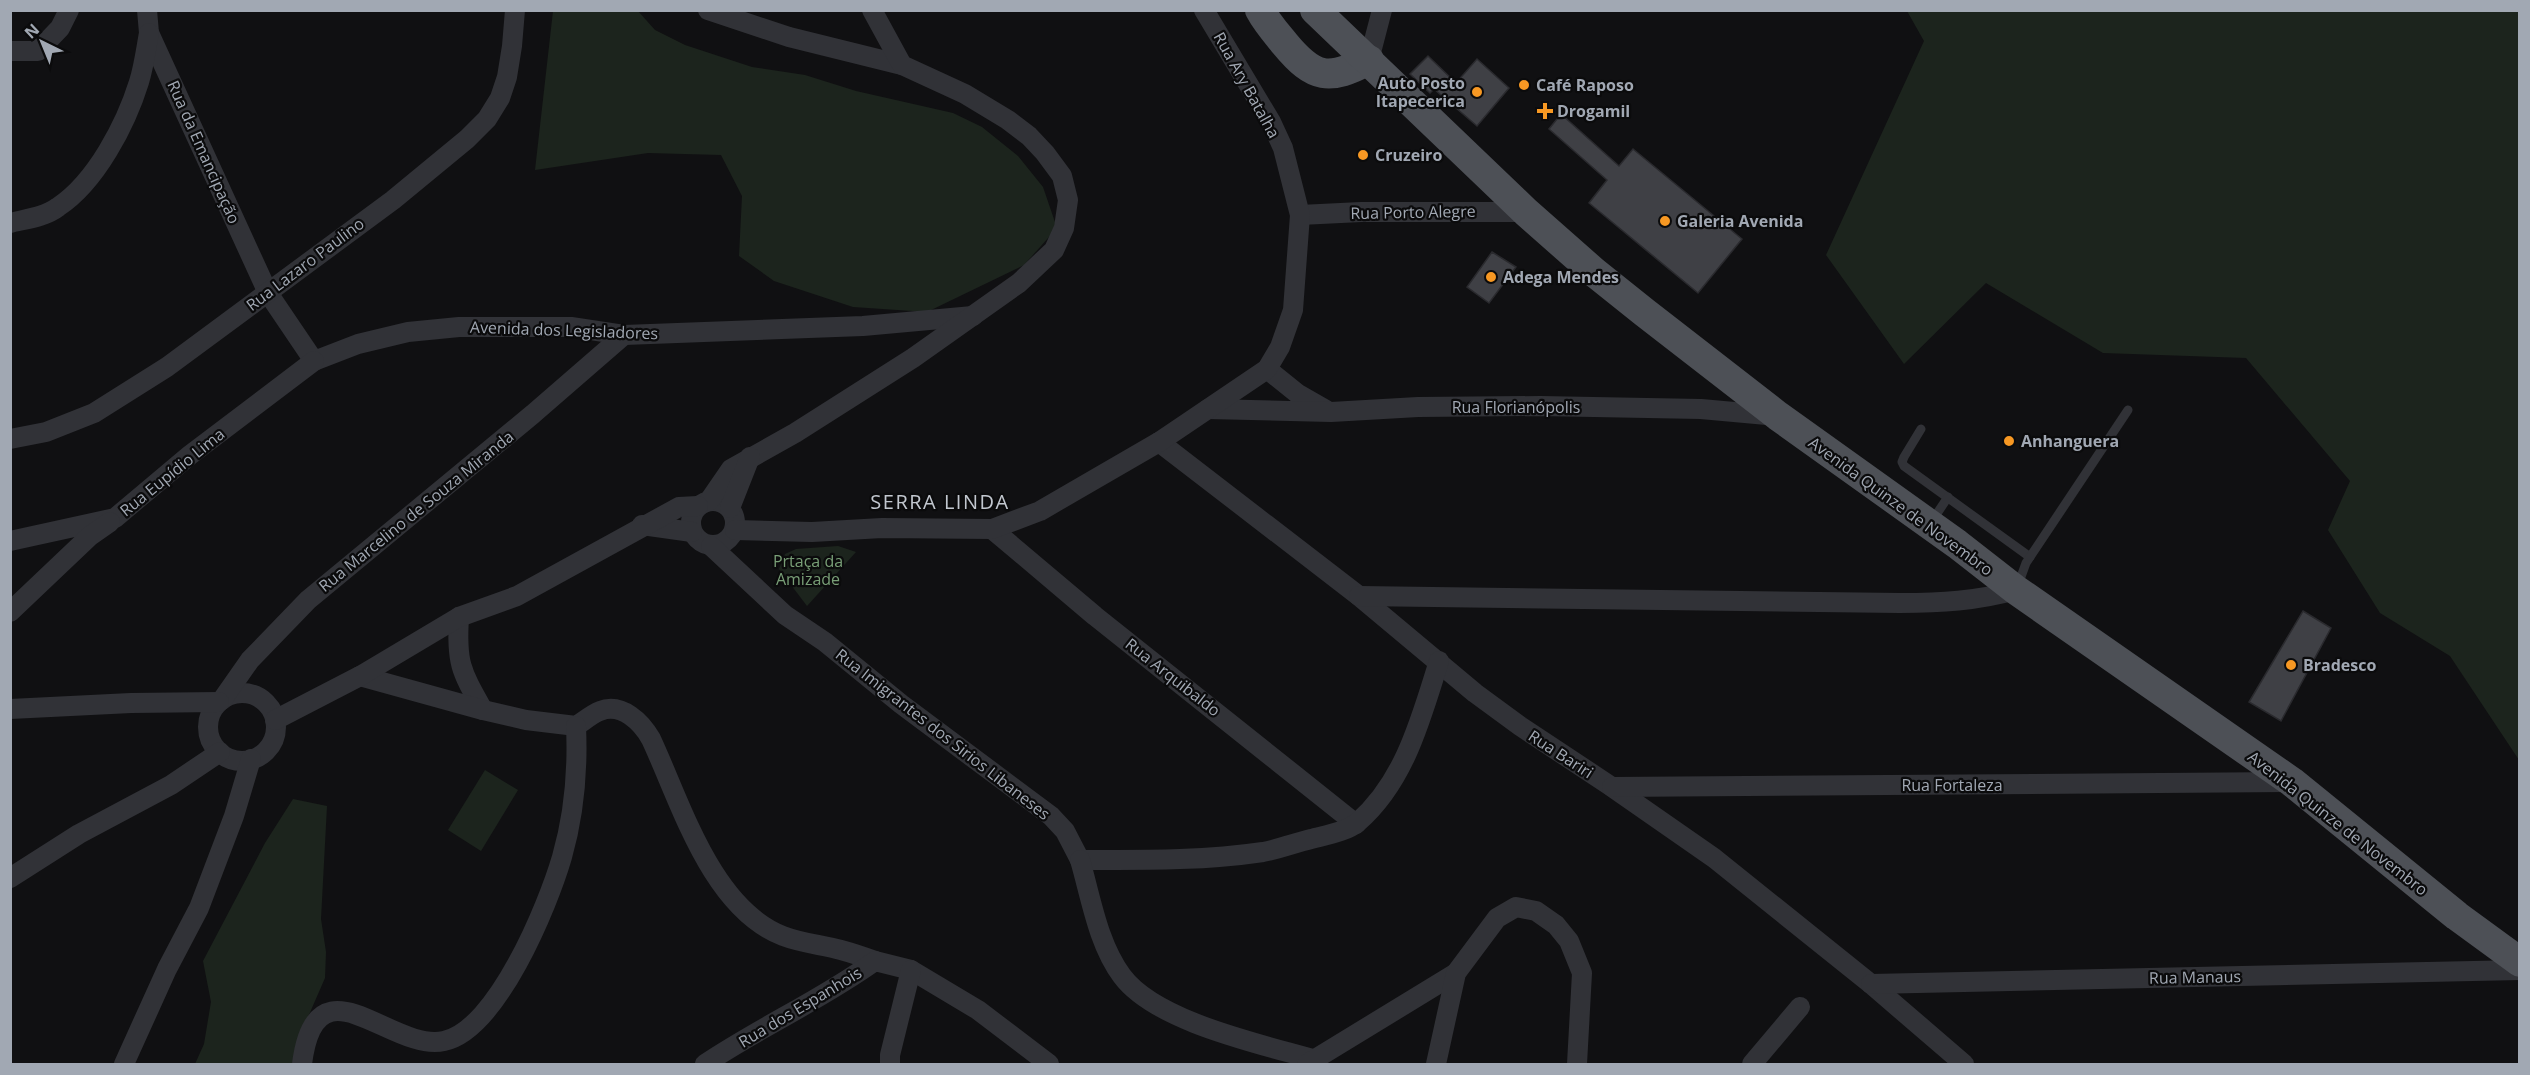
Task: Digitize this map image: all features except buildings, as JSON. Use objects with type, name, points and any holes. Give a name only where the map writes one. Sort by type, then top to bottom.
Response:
[{"type":"main road","points":[[1260,10],[1302,64],[1312,71],[1326,75],[1339,74],[1369,60]]},
{"type":"main road","name":"Avenida Quinze de Novembro","points":[[1315,10],[1526,212],[1594,272],[1778,417],[2016,590],[2292,782],[2457,916],[2520,962]]},
{"type":"street","points":[[10,51],[38,51],[60,28],[69,10]]},
{"type":"street","name":"Rua da Emancipação","points":[[147,10],[149,33],[268,292]]},
{"type":"street","name":"Rua Lazaro Paulino","points":[[10,439],[46,432],[94,413],[167,367],[427,172],[467,139],[488,118],[500,98],[507,77],[515,10]]},
{"type":"street","points":[[708,10],[789,37],[902,65],[964,94],[1008,120],[1029,136],[1062,176],[1068,200],[1064,228],[1054,250],[1019,283],[913,358],[795,433],[750,457],[731,469],[691,518],[692,532],[699,542],[711,546],[721,545],[732,523],[750,457]]},
{"type":"street","points":[[872,10],[902,65]]},
{"type":"street","name":"Rua Ary Batalha","points":[[1204,10],[1271,122],[1282,148],[1300,215],[1293,310],[1280,346],[1266,369]]},
{"type":"street","points":[[1369,60],[1382,10]]},
{"type":"street","points":[[10,222],[37,217],[58,208],[100,165],[125,117],[139,82],[149,33]]},
{"type":"street","name":"Rua Porto Alegre","points":[[1300,215],[1526,212]]},
{"type":"street","points":[[268,292],[314,361]]},
{"type":"street","name":"Avenida dos Legisladores","points":[[314,361],[358,344],[408,332],[459,327],[571,327],[624,335],[862,326],[974,316]]},
{"type":"street","name":"Rua Marcelino de Souza Miranda","points":[[220,701],[249,660],[308,600],[533,414],[624,335]]},
{"type":"street","name":"Rua Eupídio Lima","points":[[10,541],[115,518],[190,455],[314,361]]},
{"type":"street","points":[[732,523],[801,532],[882,528],[992,529],[1040,512],[1159,442],[1266,369],[1298,394],[1331,412]]},
{"type":"street","points":[[1701,409],[1740,385]]},
{"type":"street","name":"Rua Florianópolis","points":[[1208,409],[1331,412],[1418,407],[1540,406],[1701,409],[1778,417]]},
{"type":"street","name":"Rua Bariri","points":[[1159,442],[1359,596],[1476,693],[1520,726],[1714,858],[1871,984],[1964,1065]]},
{"type":"street","points":[[275,720],[360,676],[459,617],[517,596],[642,525],[679,507],[721,502],[732,523]]},
{"type":"street","points":[[10,612],[90,536],[115,518]]},
{"type":"street","name":"Rua Imigrantes dos Sirios Libaneses","points":[[732,523],[766,598]]},
{"type":"street","points":[[642,525],[692,532]]},
{"type":"street","name":"Rua Arquibaldo","points":[[992,529],[1095,616],[1356,824]]},
{"type":"street","name":"Rua Imigrantes dos Sirios Libaneses","points":[[711,546],[766,598],[1051,816],[1065,831],[1080,860],[1105,945],[1121,976],[1141,997],[1169,1013],[1312,1062]]},
{"type":"street","points":[[1359,596],[1900,603],[1958,602],[1988,598],[2016,590]]},
{"type":"street","points":[[459,617],[458,657],[466,680],[483,710]]},
{"type":"street","points":[[1080,860],[1174,860],[1265,851],[1334,833],[1356,824],[1377,803],[1396,776],[1420,721],[1439,661]]},
{"type":"street","points":[[360,676],[526,720],[576,726],[602,710],[617,710],[633,716],[644,727],[651,739],[708,866],[723,888],[740,906],[782,935],[844,950],[875,961]]},
{"type":"street","points":[[10,709],[220,701],[239,693],[250,693],[269,705],[275,720],[274,737],[269,747],[251,759],[240,761],[220,752],[212,744],[208,733],[208,722],[212,711],[220,701]]},
{"type":"street","points":[[302,1065],[304,1048],[315,1023],[324,1015],[334,1011],[349,1012],[427,1041],[445,1041],[464,1032],[487,1008],[518,962],[562,858],[572,810],[577,761],[576,726]]},
{"type":"street","points":[[10,878],[79,834],[171,785],[220,752]]},
{"type":"street","points":[[123,1065],[166,969],[199,908],[234,816],[251,759]]},
{"type":"street","name":"Rua Fortaleza","points":[[1612,787],[2292,782]]},
{"type":"street","points":[[1312,1062],[1456,973],[1497,918],[1516,907],[1536,911],[1556,925],[1569,940],[1582,973],[1577,1065]]},
{"type":"street","name":"Rua dos Espanhois","points":[[705,1065],[800,1007],[845,983],[875,961],[911,970],[978,1010],[1049,1065]]},
{"type":"street","points":[[890,1065],[890,1055],[911,970]]},
{"type":"street","name":"Rua Manaus","points":[[1871,984],[2520,970]]},
{"type":"street","points":[[1436,1065],[1456,973]]},
{"type":"street","points":[[1752,1065],[1800,1007]]},
{"type":"lane","points":[[2016,590],[2030,557],[2128,410]]},
{"type":"lane","points":[[1921,429],[1902,462],[2030,557]]},
{"type":"lane","points":[[1929,525],[1948,497]]},
{"type":"green space","points":[[553,11],[638,11],[655,30],[685,45],[752,67],[805,75],[856,91],[953,113],[982,127],[1018,156],[1043,187],[1057,228],[1024,265],[927,312],[853,307],[774,281],[739,256],[742,196],[721,155],[648,153],[535,170]]},
{"type":"green space","points":[[1907,11],[2519,11],[2519,760],[2450,656],[2380,613],[2328,530],[2350,481],[2246,358],[2103,353],[1986,283],[1904,364],[1826,255],[1924,41]]},
{"type":"green space","name":"Prtaça da Amizade","points":[[838,546],[856,552],[807,606],[779,569],[785,554],[796,549]]},
{"type":"green space","points":[[485,770],[518,790],[481,851],[448,830]]},
{"type":"green space","points":[[293,799],[327,806],[321,919],[326,952],[325,978],[305,1024],[292,1064],[195,1064],[204,1044],[211,1002],[203,961],[265,843]]},
{"type":"place","name":"Café Raposo","points":[[1524,85]]},
{"type":"place","name":"Auto Posto Itapecerica","points":[[1477,92]]},
{"type":"place","name":"Drogamil","points":[[1545,111]]},
{"type":"place","name":"Cruzeiro","points":[[1363,155]]},
{"type":"place","name":"Galeria Avenida","points":[[1665,221]]},
{"type":"place","name":"Adega Mendes","points":[[1491,277]]},
{"type":"place","name":"Anhanguera","points":[[2009,441]]},
{"type":"place","name":"Bradesco","points":[[2291,665]]},
{"type":"district","name":"SERRA LINDA","points":[[940,501]]}]
